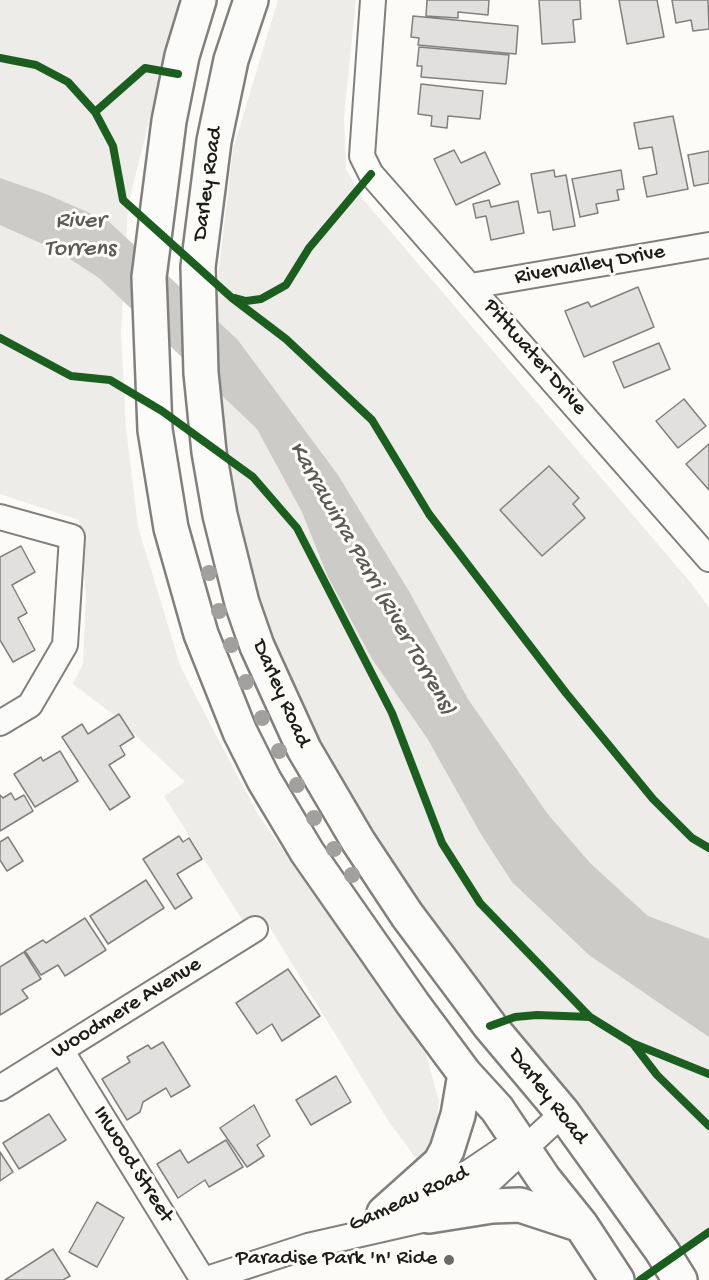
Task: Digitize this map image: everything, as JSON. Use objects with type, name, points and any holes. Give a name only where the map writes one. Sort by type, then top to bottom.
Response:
[{"type":"main road","points":[[199,0],[178,75],[156,207],[149,277],[155,430],[171,528],[185,584],[219,683],[240,732],[264,780],[307,852],[363,935],[465,1074],[496,1109],[581,1225],[616,1279]]},
{"type":"main road","name":"Darley Road","points":[[251,0],[231,60],[216,130],[201,234],[199,336],[212,468],[219,514],[242,603],[257,646],[309,760],[407,915],[490,1026],[563,1113],[662,1251],[680,1280]]},
{"type":"main road","points":[[384,1213],[440,1163],[455,1124],[465,1074]]},
{"type":"main road","points":[[429,1216],[492,1206],[520,1205],[581,1225]]},
{"type":"street","name":"Pittwater Drive","points":[[373,0],[362,156],[370,174],[709,559]]},
{"type":"street","name":"Rivervalley Drive","points":[[471,286],[709,245]]},
{"type":"street","points":[[0,517],[72,537],[65,645],[30,705],[0,723]]},
{"type":"street","name":"Woodmere Avenue","points":[[0,1088],[255,929]]},
{"type":"street","name":"Inwood Street","points":[[61,1050],[203,1280]]},
{"type":"street","name":"Gameau Road","points":[[203,1280],[308,1246],[429,1216],[472,1194],[521,1145],[563,1113]]},
{"type":"street","name":"Gameau Road","points":[[308,1246],[450,1185],[521,1145]]},
{"type":"shaded area","points":[[0,0],[180,0],[128,205],[121,334],[126,428],[138,527],[181,668],[257,813],[426,1054],[439,1101],[435,1141],[420,1164],[389,1122],[272,931],[260,916],[243,921],[164,796],[185,782],[114,715],[73,684],[83,664],[86,595],[79,520],[0,494]]},
{"type":"shaded area","points":[[278,0],[356,0],[344,117],[346,169],[362,198],[691,583],[709,608],[709,1229],[678,1255],[548,1072],[426,911],[326,760],[261,613],[228,482],[216,334],[219,269],[233,149]]},
{"type":"water","name":"River Torrens","points":[[0,178],[46,194],[108,221],[237,339],[338,475],[410,593],[468,699],[547,813],[590,863],[648,916],[709,939],[709,1037],[589,955],[512,882],[481,834],[427,738],[372,659],[328,577],[302,512],[257,429],[99,278],[56,250],[0,225]]},
{"type":"building","points":[[427,0],[489,0],[488,15],[458,12],[458,18],[426,16]]},
{"type":"building","points":[[539,0],[580,0],[581,19],[573,20],[575,42],[542,44]]},
{"type":"building","points":[[619,0],[657,0],[664,37],[627,44]]},
{"type":"building","points":[[672,0],[708,0],[709,29],[693,31],[691,20],[676,23]]},
{"type":"building","points":[[413,16],[518,26],[516,54],[418,45],[419,38],[411,37]]},
{"type":"building","points":[[419,47],[509,55],[506,84],[421,77],[422,66],[417,66]]},
{"type":"building","points":[[421,84],[483,91],[480,119],[448,116],[447,128],[431,126],[432,116],[418,114]]},
{"type":"building","points":[[673,116],[688,189],[647,197],[643,177],[657,174],[652,147],[639,149],[634,123]]},
{"type":"building","points":[[454,150],[461,163],[485,152],[500,184],[456,205],[434,159]]},
{"type":"building","points":[[709,151],[709,183],[694,186],[688,155]]},
{"type":"building","points":[[554,170],[555,177],[566,175],[575,226],[553,230],[550,211],[538,213],[531,174]]},
{"type":"building","points":[[621,170],[624,189],[617,190],[619,200],[596,204],[598,213],[580,217],[572,179]]},
{"type":"building","points":[[489,200],[491,207],[518,201],[524,233],[491,240],[486,216],[476,218],[473,204]]},
{"type":"building","points":[[638,287],[654,327],[584,357],[565,311],[588,302],[591,307]]},
{"type":"building","points":[[659,343],[670,369],[624,388],[613,362]]},
{"type":"building","points":[[684,399],[706,426],[678,448],[656,421]]},
{"type":"building","points":[[709,444],[709,490],[686,464]]},
{"type":"building","points":[[549,466],[579,498],[573,504],[585,518],[542,556],[500,510]]},
{"type":"building","points":[[21,546],[35,572],[12,585],[27,613],[18,618],[35,650],[13,662],[0,640],[0,557]]},
{"type":"building","points":[[119,714],[134,737],[120,746],[125,755],[109,765],[130,797],[110,810],[62,737],[82,724],[88,734]]},
{"type":"building","points":[[60,751],[78,781],[35,807],[14,774],[41,757],[43,761]]},
{"type":"building","points":[[11,793],[15,800],[24,795],[33,811],[0,831],[0,795],[3,798]]},
{"type":"building","points":[[179,836],[183,842],[189,838],[202,859],[177,874],[192,898],[175,909],[143,859]]},
{"type":"building","points":[[8,837],[23,861],[7,871],[0,860],[0,842]]},
{"type":"building","points":[[146,880],[164,908],[108,944],[90,916]]},
{"type":"building","points":[[85,918],[106,950],[65,976],[58,965],[41,975],[25,951],[43,940],[46,943]]},
{"type":"building","points":[[24,952],[41,979],[22,990],[28,998],[0,1015],[0,967]]},
{"type":"building","points":[[288,969],[320,1016],[282,1041],[272,1024],[257,1034],[236,1003]]},
{"type":"building","points":[[163,1042],[190,1086],[171,1097],[166,1088],[143,1102],[140,1112],[127,1120],[102,1079],[130,1062],[127,1057],[148,1045],[151,1049]]},
{"type":"building","points":[[336,1076],[351,1102],[311,1125],[296,1100]]},
{"type":"building","points":[[254,1105],[270,1136],[257,1145],[264,1156],[247,1167],[220,1128]]},
{"type":"building","points":[[49,1114],[66,1140],[19,1169],[3,1143]]},
{"type":"building","points":[[226,1140],[243,1167],[209,1187],[205,1180],[178,1198],[157,1164],[180,1150],[188,1163]]},
{"type":"building","points":[[0,1152],[13,1172],[0,1181]]},
{"type":"building","points":[[97,1202],[124,1218],[97,1267],[69,1252]]},
{"type":"building","points":[[53,1249],[70,1276],[63,1280],[5,1280]]},
{"type":"cycle path","points":[[0,58],[36,65],[68,82],[95,112],[113,146],[123,200],[232,298],[286,339],[372,420],[429,514],[566,693],[653,799],[692,838],[709,848]]},
{"type":"cycle path","points":[[95,112],[145,68],[178,74]]},
{"type":"cycle path","points":[[235,298],[246,301],[261,299],[286,285],[309,248],[371,174]]},
{"type":"cycle path","points":[[0,338],[71,376],[110,380],[162,411],[253,477],[297,528],[392,713],[442,843],[480,903],[590,1017],[632,1043],[709,1074]]},
{"type":"cycle path","points":[[490,1026],[515,1017],[537,1015],[590,1017]]},
{"type":"cycle path","points":[[634,1045],[657,1075],[709,1126]]},
{"type":"cycle path","points":[[640,1280],[709,1232]]},
{"type":"place","name":"Paradise Park 'n' Ride","points":[[449,1260]]},
{"type":"water label","name":"Karrawirra Parri (River Torrens)","points":[[371,579]]}]
